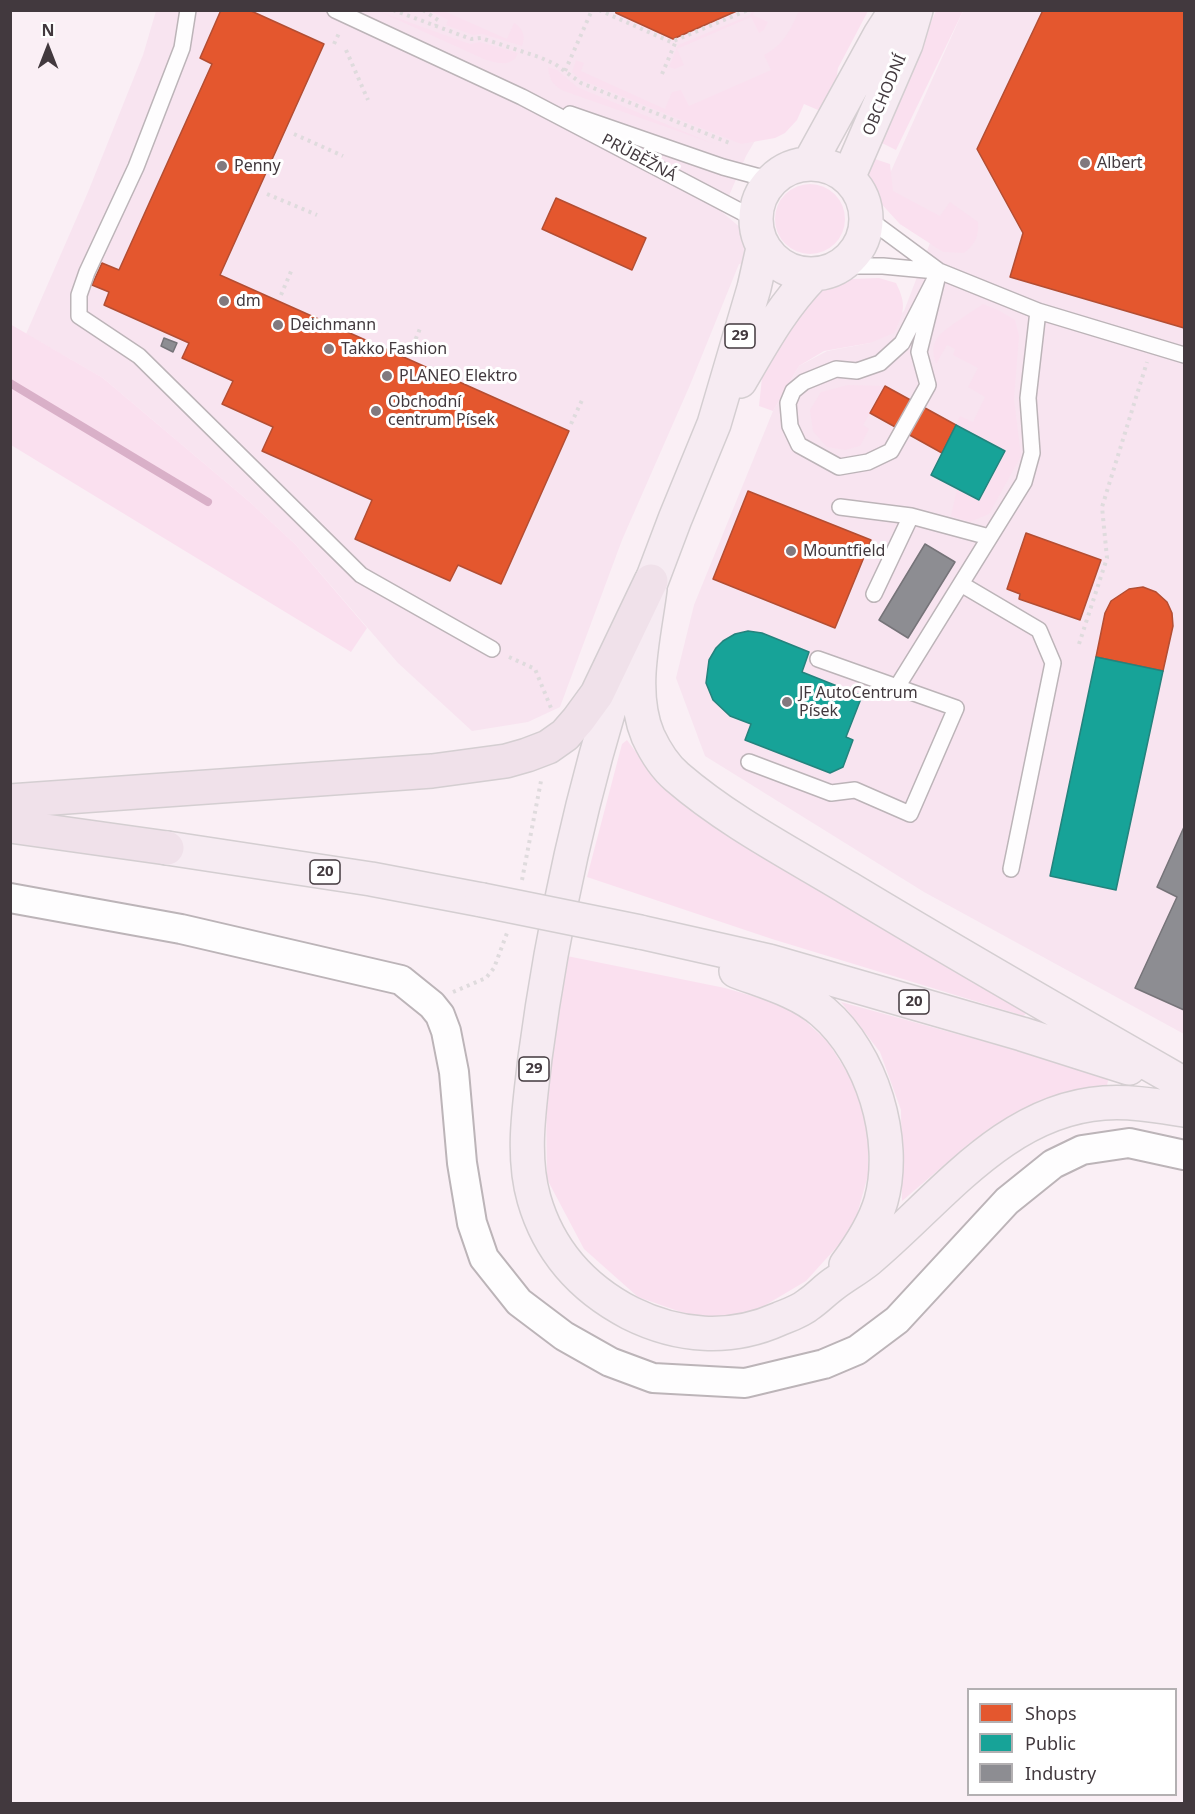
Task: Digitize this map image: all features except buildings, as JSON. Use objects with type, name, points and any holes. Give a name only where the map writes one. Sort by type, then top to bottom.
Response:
[{"type":"highway","points":[[10,801],[432,771],[506,761],[548,747],[565,735],[597,694],[651,581]]},
{"type":"highway","name":"20","points":[[10,826],[167,848]]},
{"type":"highway","name":"20","points":[[10,841],[167,848]]},
{"type":"main road","name":"OBCHODNÍ","points":[[808,164],[880,34],[896,10]]},
{"type":"main road","name":"OBCHODNÍ","points":[[848,178],[906,44],[916,10]]},
{"type":"main road","points":[[808,164],[835,170],[848,178],[857,189],[863,202],[866,217],[865,232],[852,257],[826,271],[798,273],[784,268],[772,259],[759,234],[757,205],[771,180],[795,166],[808,164]]},
{"type":"main road","name":"29","points":[[759,234],[751,298],[714,424],[651,581],[592,765],[551,957],[530,1104],[527,1154],[533,1195],[544,1229],[572,1270],[607,1301],[657,1325],[710,1335],[740,1332],[776,1321],[807,1306],[832,1285]]},
{"type":"main road","name":"29","points":[[714,424],[791,297],[826,271]]},
{"type":"main road","points":[[651,581],[639,678],[641,716],[659,757],[674,775],[734,819],[931,938],[1185,1086]]},
{"type":"main road","name":"20","points":[[167,848],[371,879],[640,932],[769,961],[1022,1034],[1185,1086]]},
{"type":"main road","points":[[640,932],[796,995],[823,1012],[848,1041],[873,1084],[885,1129],[886,1165],[880,1201],[864,1240],[832,1285]]},
{"type":"main road","points":[[832,1285],[867,1261],[986,1154],[1010,1135],[1036,1121],[1060,1111],[1104,1103],[1125,1103],[1185,1110]]},
{"type":"street","points":[[10,898],[181,928],[401,980],[432,1005],[440,1015],[446,1031],[454,1071],[462,1163],[472,1223],[484,1258],[519,1302],[564,1336],[610,1362],[653,1378],[745,1383],[824,1364],[857,1350],[897,1320],[1007,1201],[1053,1164],[1082,1150],[1129,1143],[1185,1155]]},
{"type":"lane","points":[[188,10],[182,48],[136,167],[87,272],[79,295],[79,316],[139,356],[361,575],[492,649]]},
{"type":"lane","name":"PRŮBĚŽNÁ","points":[[334,10],[522,97],[759,234]]},
{"type":"lane","name":"PRŮBĚŽNÁ","points":[[522,97],[723,167],[771,180]]},
{"type":"lane","points":[[866,217],[939,271],[1038,311],[1185,355]]},
{"type":"lane","points":[[826,271],[883,266],[939,271]]},
{"type":"lane","points":[[939,271],[919,352],[928,385],[891,451],[868,462],[839,467],[799,445],[790,426],[788,404],[794,391],[804,382],[836,369],[857,371],[880,363],[902,344],[939,271]]},
{"type":"lane","points":[[897,687],[1023,482],[1032,453],[1028,398],[1038,311]]},
{"type":"lane","points":[[840,507],[911,516],[989,537]]},
{"type":"lane","points":[[874,594],[911,516]]},
{"type":"lane","points":[[961,584],[1039,630],[1053,663],[1011,869]]},
{"type":"lane","points":[[749,762],[831,793],[855,790],[910,814],[956,708],[818,659]]},
{"type":"path","points":[[393,10],[471,39],[481,38],[539,57],[581,83],[732,144]]},
{"type":"path","points":[[423,10],[438,20],[436,26]]},
{"type":"path","points":[[565,71],[592,10]]},
{"type":"path","points":[[599,10],[671,42],[748,10]]},
{"type":"path","points":[[662,74],[677,40]]},
{"type":"path","points":[[346,50],[368,100]]},
{"type":"path","points":[[294,134],[343,156]]},
{"type":"path","points":[[267,194],[316,215]]},
{"type":"path","points":[[280,295],[292,269]]},
{"type":"path","points":[[410,352],[421,326]]},
{"type":"path","points":[[1079,644],[1107,558],[1102,507],[1148,362]]},
{"type":"path","points":[[571,424],[583,398]]},
{"type":"path","points":[[492,649],[535,669],[557,722],[548,747],[521,881]]},
{"type":"path","points":[[432,1005],[459,988],[486,978],[494,968],[509,924]]},
{"type":"shaded area","points":[[156,11],[831,11],[746,156],[722,212],[742,229],[748,247],[746,265],[739,264],[690,385],[622,540],[560,707],[528,722],[472,731],[398,663],[296,545],[251,503],[103,378],[26,334],[88,192],[143,55]]},
{"type":"shaded area","points":[[378,11],[470,44],[480,42],[518,53],[508,63],[486,60]]},
{"type":"shaded area","points":[[430,11],[444,11],[507,39],[514,23],[523,33],[522,46],[482,34],[473,35],[446,25],[448,20]]},
{"type":"shaded area","points":[[752,11],[755,11],[753,15],[768,22],[764,30],[759,33],[751,17],[677,49],[684,65],[675,69],[669,67],[678,45],[750,15]]},
{"type":"shaded area","points":[[799,11],[868,11],[838,68],[835,88],[825,113],[804,104],[797,120],[785,133],[775,138],[741,144],[582,80],[572,72],[576,60],[584,63],[581,71],[665,109],[672,92],[681,90],[689,106],[771,70],[764,55],[781,42]]},
{"type":"shaded area","points":[[936,11],[963,11],[896,150],[878,141]]},
{"type":"shaded area","points":[[963,11],[1184,11],[1184,1034],[924,892],[705,756],[676,678],[694,605],[773,411],[799,366],[827,351],[870,343],[904,311],[930,243],[900,224],[878,200]]},
{"type":"shaded area","points":[[548,67],[557,70],[577,87],[714,144],[564,91],[552,82]]},
{"type":"shaded area","points":[[869,157],[890,164],[893,191],[940,216],[950,202],[978,222],[976,240],[964,253],[943,252],[900,224],[878,200],[869,178]]},
{"type":"shaded area","points":[[810,184],[823,187],[835,194],[842,206],[845,219],[842,232],[835,244],[823,251],[810,254],[797,251],[785,244],[778,232],[775,219],[778,206],[785,194],[797,187]]},
{"type":"shaded area","points":[[879,278],[896,283],[902,297],[902,314],[894,333],[870,343],[824,351],[799,366],[773,411],[759,406],[763,368],[806,297],[827,286],[852,279]]},
{"type":"shaded area","points":[[983,304],[1015,320],[1019,336],[1014,399],[1021,456],[989,514],[970,522],[951,516],[957,489],[980,500],[1005,451],[956,425],[960,416],[973,422],[985,397],[968,387],[978,368],[953,355],[955,349],[947,345],[936,364],[933,349],[939,336]]},
{"type":"shaded area","points":[[10,324],[103,378],[251,503],[296,545],[367,628],[351,652],[11,445]]},
{"type":"shaded area","points":[[848,385],[885,386],[863,425],[869,429],[860,446],[845,450],[827,447],[813,431],[810,410],[821,392]]},
{"type":"shaded area","points":[[627,740],[642,760],[694,813],[1027,1012],[1024,1016],[772,939],[587,877],[622,744]]},
{"type":"shaded area","points":[[567,956],[725,988],[790,1007],[828,1042],[853,1082],[868,1127],[868,1175],[853,1229],[806,1281],[747,1316],[698,1318],[638,1297],[584,1249],[547,1179],[546,1095]]},
{"type":"shaded area","points":[[841,1002],[1109,1076],[1106,1090],[1072,1092],[1022,1110],[971,1142],[902,1201],[901,1110],[880,1052]]},
{"type":"waterway","points":[[10,383],[208,502]]},
{"type":"place","name":"Albert","points":[[1085,163]]},
{"type":"place","name":"Penny","points":[[222,166]]},
{"type":"place","name":"dm","points":[[224,301]]},
{"type":"place","name":"Deichmann","points":[[278,325]]},
{"type":"place","name":"Takko Fashion","points":[[329,349]]},
{"type":"place","name":"PLANEO Elektro","points":[[387,376]]},
{"type":"place","name":"Obchodní centrum Písek","points":[[376,411]]},
{"type":"place","name":"Mountfield","points":[[791,551]]},
{"type":"place","name":"JF AutoCentrum Písek","points":[[787,702]]}]
